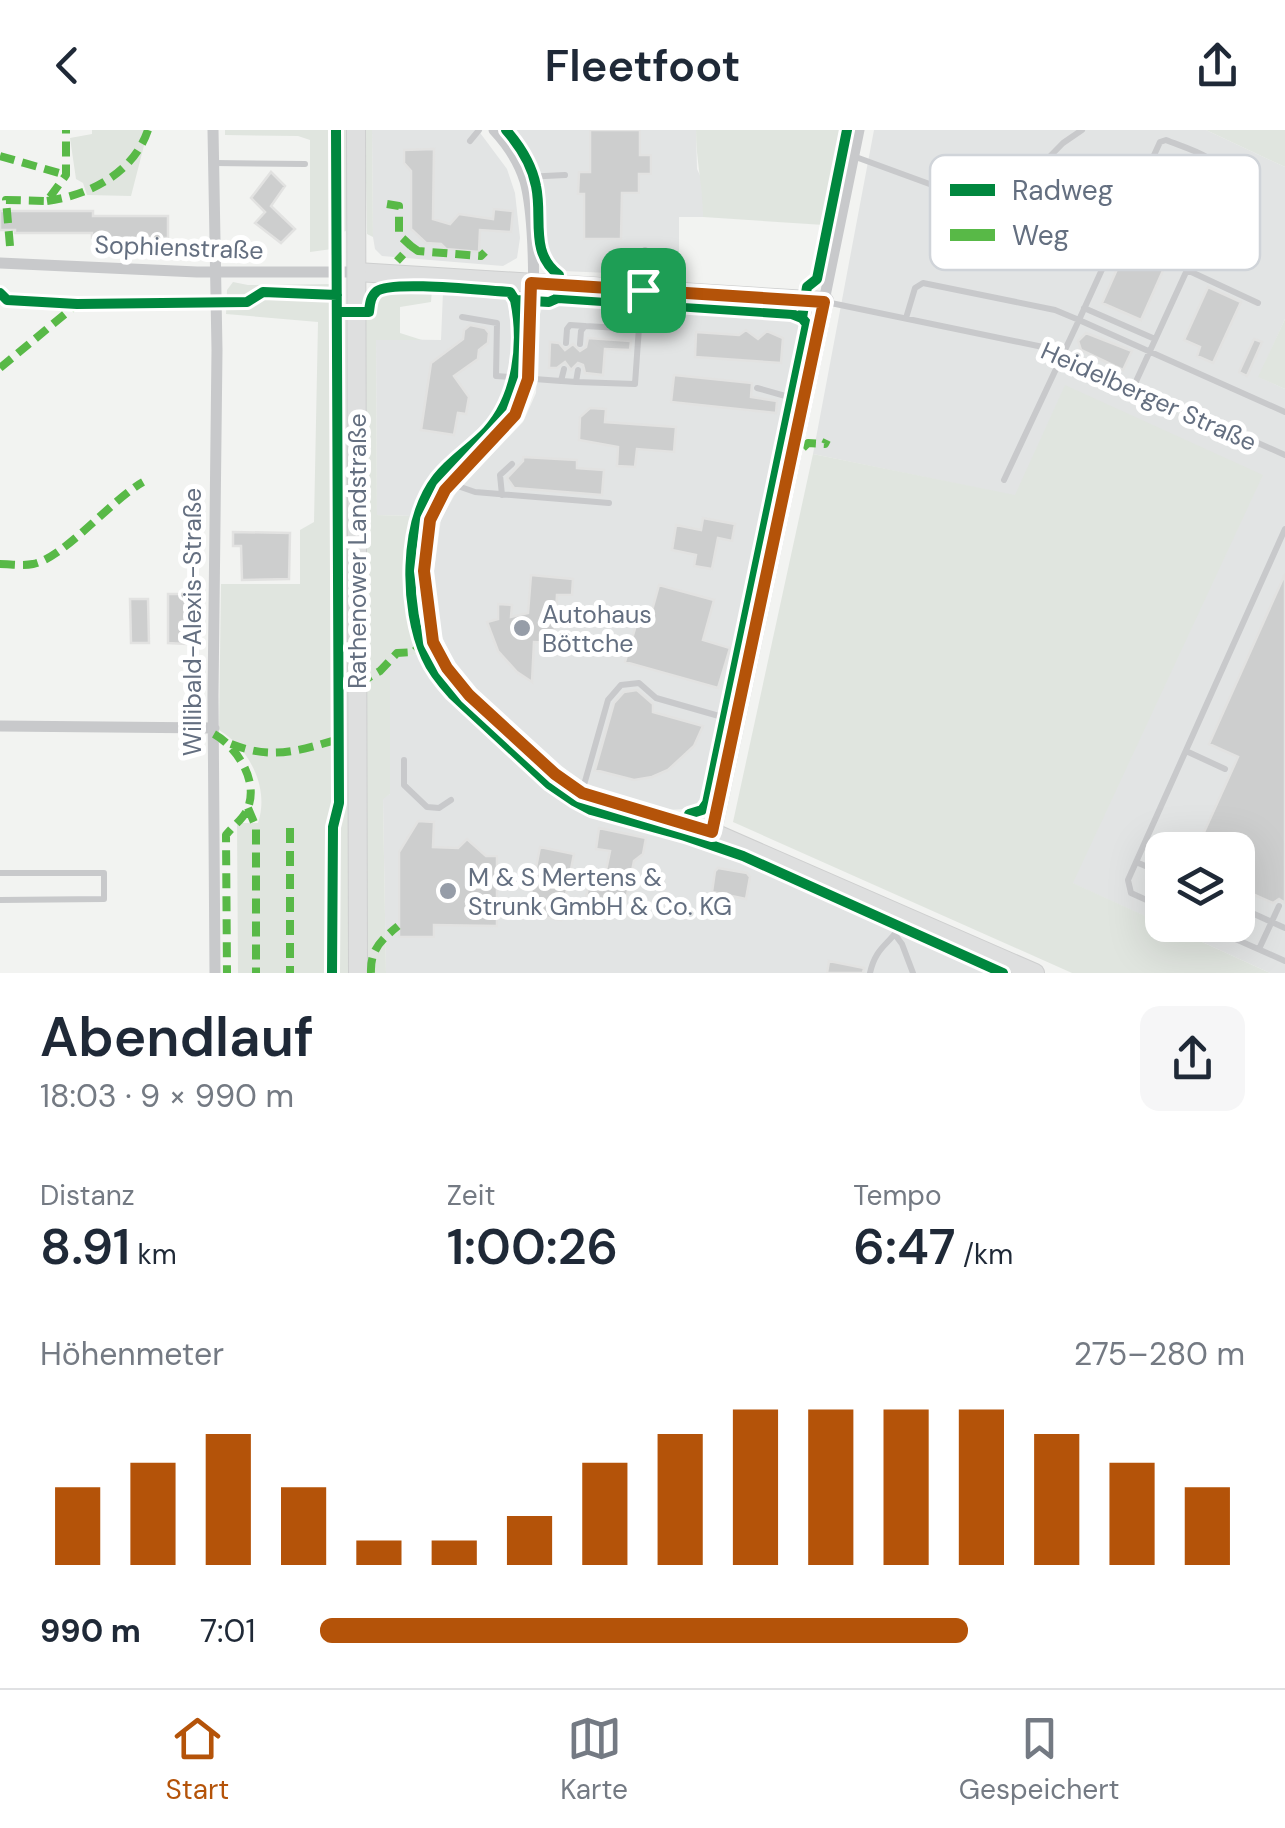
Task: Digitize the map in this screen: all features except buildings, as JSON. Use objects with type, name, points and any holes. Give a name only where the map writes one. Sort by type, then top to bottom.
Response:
[{"type":"street","name":"Willibald-Alexis-Straße","points":[[213,130],[215,973]]},
{"type":"street","name":"Rathenower Landstraße","points":[[356,130],[358,973]]},
{"type":"street","points":[[494,130],[524,177],[530,208],[528,379],[515,415],[505,429],[436,503],[426,536],[424,571],[429,625],[447,668],[501,734],[552,779],[582,793],[712,832],[904,914],[1010,968],[1035,973]]},
{"type":"street","points":[[712,832],[859,130]]},
{"type":"street","name":"Sophienstraße","points":[[0,263],[216,272],[358,272]]},
{"type":"street","name":"Heidelberger Straße","points":[[358,272],[824,302]]},
{"type":"street","points":[[0,726],[214,728]]},
{"type":"lane","points":[[470,141],[479,130]]},
{"type":"lane","points":[[1051,155],[1082,130]]},
{"type":"lane","points":[[1154,155],[1160,142],[1166,140],[1200,155]]},
{"type":"lane","points":[[853,156],[930,185]]},
{"type":"lane","points":[[213,162],[305,164]]},
{"type":"lane","points":[[524,177],[565,175]]},
{"type":"lane","points":[[462,316],[497,323],[496,376],[635,384],[645,250]]},
{"type":"lane","points":[[1004,480],[1101,270]]},
{"type":"lane","points":[[1133,388],[1187,270],[1258,303]]},
{"type":"lane","points":[[906,318],[915,288],[922,283],[1055,310],[1285,412]]},
{"type":"lane","name":"Heidelberger Straße","points":[[824,302],[1034,345],[1285,455]]},
{"type":"lane","points":[[1084,308],[1156,339]]},
{"type":"lane","points":[[566,343],[570,326],[639,326]]},
{"type":"lane","points":[[580,344],[585,326]]},
{"type":"lane","points":[[561,381],[564,369]]},
{"type":"lane","points":[[576,382],[578,370]]},
{"type":"lane","points":[[757,388],[804,402]]},
{"type":"lane","points":[[502,496],[500,475],[512,464]]},
{"type":"lane","points":[[450,484],[502,496],[609,503]]},
{"type":"lane","points":[[1145,899],[1131,893],[1128,880],[1285,529]]},
{"type":"lane","points":[[582,793],[608,700],[621,685],[640,683],[662,700],[736,721]]},
{"type":"lane","points":[[1186,751],[1225,769]]},
{"type":"lane","points":[[404,760],[404,785],[426,807],[439,808],[450,800]]},
{"type":"lane","points":[[1136,862],[1145,866]]},
{"type":"lane","points":[[0,873],[104,873],[104,899],[0,900]]},
{"type":"lane","points":[[1259,949],[1278,906]]},
{"type":"lane","points":[[870,973],[878,949],[896,936],[904,914]]},
{"type":"lane","points":[[1255,915],[1285,928]]},
{"type":"lane","points":[[896,936],[914,973]]},
{"type":"lane","points":[[1243,942],[1285,961]]},
{"type":"shaded area","points":[[92,130],[148,130],[131,196],[87,195],[83,183],[76,179],[70,138],[92,134]]},
{"type":"shaded area","points":[[225,130],[349,130],[346,231],[335,234],[332,249],[310,252],[310,140],[298,136],[225,135]]},
{"type":"shaded area","points":[[365,130],[372,130],[373,237],[367,234]]},
{"type":"shaded area","points":[[372,130],[478,130],[507,169],[515,193],[520,238],[517,258],[503,266],[382,256],[375,249],[373,237]]},
{"type":"shaded area","points":[[509,130],[696,130],[703,217],[679,217],[679,276],[563,271],[548,259],[535,171]]},
{"type":"shaded area","points":[[696,130],[844,130],[824,225],[703,217]]},
{"type":"shaded area","points":[[874,130],[1206,130],[1259,155],[930,155],[930,270],[1260,270],[1260,155],[1285,167],[1285,319],[1259,377],[1285,389],[1285,973],[1270,973],[1202,942],[1255,942],[1255,832],[1145,832],[1145,916],[1072,883],[1262,475],[1016,496],[813,454]]},
{"type":"shaded area","points":[[1206,130],[1285,130],[1285,167]]},
{"type":"shaded area","points":[[233,282],[333,284],[327,298],[333,300],[334,317],[350,317],[348,973],[238,973],[237,823],[258,823],[261,796],[248,758],[219,730],[221,584],[300,584],[300,530],[314,522],[318,322],[226,314],[227,290]]},
{"type":"shaded area","points":[[397,288],[432,289],[431,302],[400,307],[400,333],[422,340],[376,340],[377,515],[415,516],[408,585],[421,654],[396,657],[390,662],[390,794],[383,799],[386,973],[367,973],[365,315],[372,314],[379,296]]},
{"type":"shaded area","points":[[443,292],[506,294],[512,300],[515,316],[510,385],[493,419],[435,475],[415,516],[377,515],[376,339],[441,340]]},
{"type":"shaded area","points":[[559,300],[794,317],[799,321],[802,332],[704,802],[698,808],[668,810],[609,794],[574,777],[472,686],[452,660],[441,634],[433,578],[441,519],[457,491],[523,422],[536,393],[540,314],[542,308]]},
{"type":"shaded area","points":[[1285,319],[1285,389],[1258,377]]},
{"type":"shaded area","points":[[1065,385],[1263,475],[1073,883],[1145,916],[1145,942],[1202,942],[1270,973],[1072,973],[733,822],[813,454],[1015,495]]},
{"type":"shaded area","points":[[421,654],[449,694],[544,783],[573,804],[735,857],[996,973],[386,973],[383,798],[390,794],[390,662],[395,657]]},
{"type":"marked path","points":[[10,246],[6,200],[47,201],[66,175],[66,130]]},
{"type":"marked path","points":[[47,201],[78,194],[108,180],[132,159],[148,130]]},
{"type":"marked path","points":[[0,156],[66,175]]},
{"type":"marked path","points":[[387,204],[399,206],[399,235],[411,246],[397,261]]},
{"type":"marked path","points":[[411,246],[418,251],[481,256],[485,252]]},
{"type":"marked path","points":[[0,368],[77,304]]},
{"type":"marked path","points":[[803,448],[808,443],[825,444],[827,440]]},
{"type":"marked path","points":[[0,564],[29,565],[59,551],[143,482]]},
{"type":"marked path","points":[[358,684],[380,671],[397,653],[414,652],[421,644]]},
{"type":"marked path","points":[[214,734],[238,756],[251,788],[247,810],[226,835],[227,973]]},
{"type":"marked path","points":[[231,744],[272,753],[339,739]]},
{"type":"marked path","points":[[248,808],[256,827],[256,973]]},
{"type":"marked path","points":[[290,828],[290,973]]},
{"type":"marked path","points":[[371,973],[378,946],[398,926]]},
{"type":"cycle path","points":[[332,973],[333,827],[339,803],[336,130]]},
{"type":"cycle path","points":[[506,130],[525,156],[534,178],[540,246],[559,275],[558,298]]},
{"type":"cycle path","points":[[802,318],[807,287],[817,279],[847,130]]},
{"type":"cycle path","points":[[338,312],[369,312],[377,291],[420,286],[510,292],[515,300],[549,302],[558,298],[792,314],[802,318],[807,324],[707,803],[702,810],[689,814],[685,836],[743,856],[1003,973]]},
{"type":"cycle path","points":[[0,293],[7,300],[77,304],[247,302],[263,292],[337,295]]},
{"type":"cycle path","points":[[515,300],[518,351],[506,402],[487,431],[437,478],[418,518],[410,566],[419,637],[431,667],[448,690],[549,784],[591,810],[685,836]]},
{"type":"place","name":"Autohaus Böttche","points":[[522,628]]},
{"type":"place","name":"M & S Mertens & Strunk GmbH & Co. KG","points":[[448,891]]},
{"type":"route","points":[[531,283],[643,290],[824,302],[712,832],[582,793],[555,774],[458,683],[433,642],[426,609],[426,536],[436,503],[460,472],[505,429],[524,394],[530,358],[531,283]]}]
